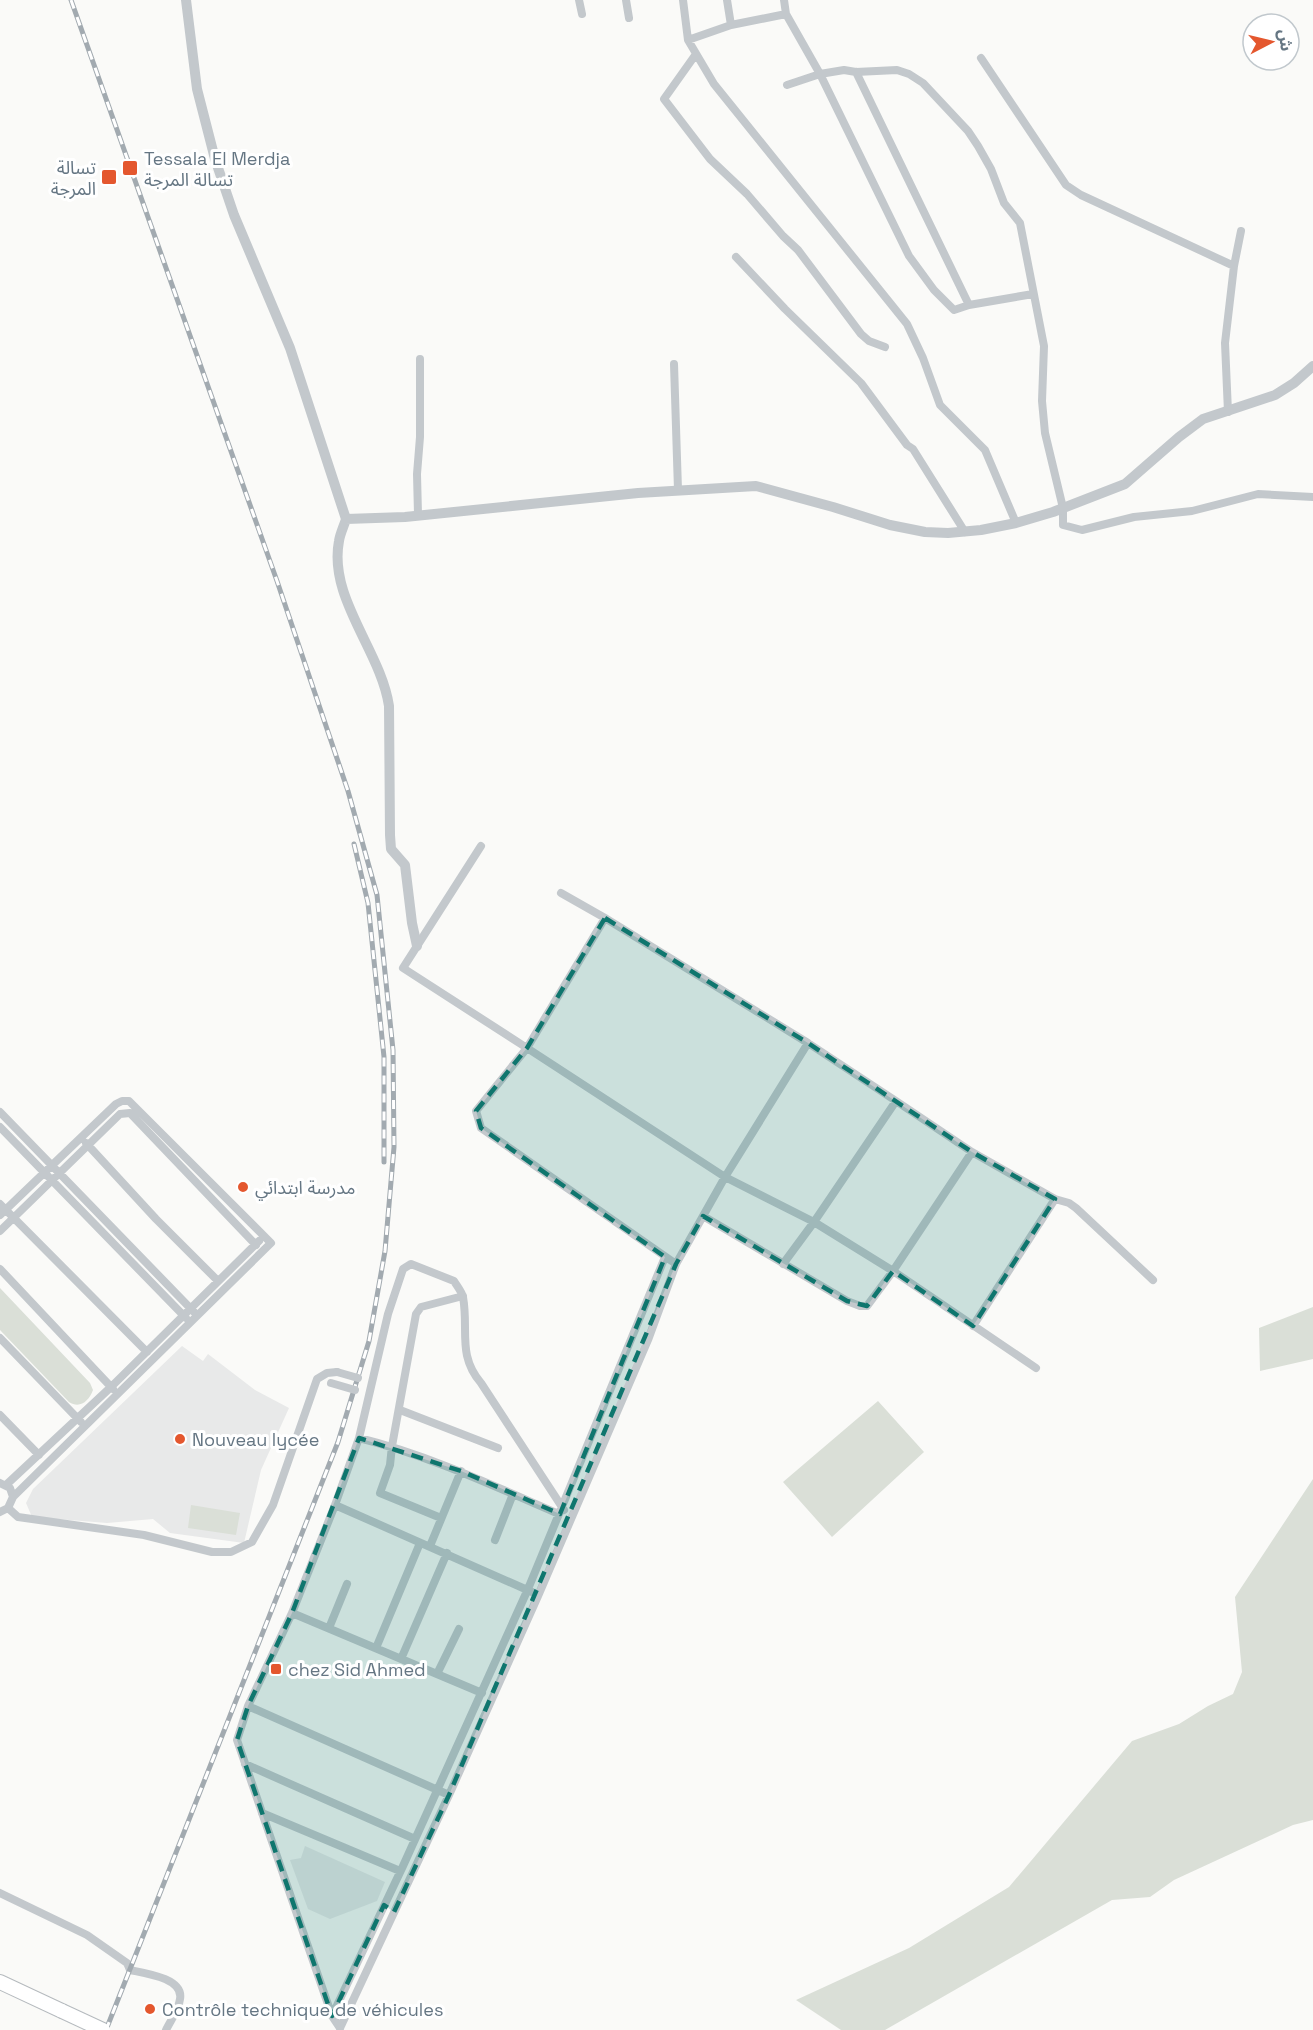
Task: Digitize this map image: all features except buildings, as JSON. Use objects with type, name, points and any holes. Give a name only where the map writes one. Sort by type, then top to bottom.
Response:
[{"type":"main road","points":[[0,1982],[104,2030]]},
{"type":"street","points":[[186,0],[197,89],[215,159],[234,215],[290,348],[346,519],[338,542],[339,577],[345,596],[387,686],[391,849],[405,865],[417,946]]},
{"type":"street","points":[[579,0],[582,14]]},
{"type":"street","points":[[626,0],[629,18]]},
{"type":"street","points":[[682,0],[688,40],[714,84],[907,324],[923,358],[940,405],[985,450],[1016,523]]},
{"type":"street","points":[[727,0],[731,25]]},
{"type":"street","points":[[784,0],[786,14],[820,74],[909,256],[949,307],[954,310],[969,305],[1033,294]]},
{"type":"street","points":[[688,40],[731,25],[786,14]]},
{"type":"street","points":[[696,54],[664,99],[710,159],[747,194],[798,250],[861,334],[869,341],[885,347]]},
{"type":"street","points":[[981,58],[1066,185],[1081,195],[1234,266]]},
{"type":"street","points":[[787,85],[820,74],[844,70],[856,72],[897,70],[923,83],[968,131],[991,169],[1004,203],[1020,223],[1044,346],[1042,401],[1045,433],[1063,508],[1063,525],[1082,530],[1134,516],[1192,511],[1258,494],[1313,496]]},
{"type":"street","points":[[856,72],[969,305]]},
{"type":"street","points":[[1228,412],[1225,343],[1234,266],[1241,231]]},
{"type":"street","points":[[736,257],[784,309],[861,383],[913,449],[965,532]]},
{"type":"street","points":[[418,514],[420,360]]},
{"type":"street","points":[[674,364],[678,490]]},
{"type":"street","points":[[346,519],[405,517],[678,490],[756,486],[890,525],[926,532],[965,532],[1016,523],[1125,484],[1179,437],[1203,420],[1275,395],[1294,383],[1313,366]]},
{"type":"street","points":[[481,846],[403,968],[725,1177],[814,1222],[893,1271],[1036,1368]]},
{"type":"street","points":[[561,893],[808,1043],[972,1152],[1055,1199],[1069,1203],[1153,1280]]},
{"type":"street","points":[[605,918],[527,1048],[476,1111],[482,1128],[676,1264]]},
{"type":"street","points":[[569,1519],[561,1511],[486,1391],[470,1371],[466,1357],[463,1296],[454,1281],[411,1264],[403,1269],[388,1314],[359,1438],[292,1613],[248,1706],[237,1740],[332,2016],[340,2028],[449,1795],[538,1596],[569,1519],[648,1340],[676,1264],[725,1177],[808,1043]]},
{"type":"street","points":[[147,1352],[14,1217],[2,1209],[122,1101],[129,1101],[271,1244],[13,1497],[4,1510],[18,1517],[144,1535],[212,1552],[231,1552],[252,1542],[273,1505],[317,1378],[327,1373],[337,1372],[372,1382]]},
{"type":"street","points":[[783,1264],[896,1101]]},
{"type":"street","points":[[0,1112],[47,1168]]},
{"type":"street","points":[[0,1231],[120,1114],[130,1113],[256,1245]]},
{"type":"street","points":[[0,1127],[47,1168],[198,1316]]},
{"type":"street","points":[[80,1137],[156,1219],[219,1281]]},
{"type":"street","points":[[703,1216],[848,1301],[867,1306],[972,1152]]},
{"type":"street","points":[[56,1177],[191,1323]]},
{"type":"street","points":[[973,1326],[1055,1199]]},
{"type":"street","points":[[13,1497],[10,1488],[3,1484],[39,1455],[111,1387],[264,1236]]},
{"type":"street","points":[[332,2016],[528,1589],[665,1257]]},
{"type":"street","points":[[0,1269],[118,1393]]},
{"type":"street","points":[[441,1518],[380,1493],[390,1465],[416,1314],[421,1307],[463,1296]]},
{"type":"street","points":[[0,1338],[85,1426]]},
{"type":"street","points":[[314,1389],[331,1383],[369,1394]]},
{"type":"street","points":[[400,1410],[498,1448]]},
{"type":"street","points":[[0,1415],[39,1455]]},
{"type":"street","points":[[359,1438],[392,1446],[561,1511]]},
{"type":"street","points":[[430,1546],[461,1472]]},
{"type":"street","points":[[495,1540],[513,1494]]},
{"type":"street","points":[[335,1504],[528,1589],[538,1596]]},
{"type":"street","points":[[376,1648],[420,1543]]},
{"type":"street","points":[[401,1659],[447,1553]]},
{"type":"street","points":[[328,1628],[347,1584]]},
{"type":"street","points":[[292,1613],[482,1693]]},
{"type":"street","points":[[437,1674],[459,1629]]},
{"type":"street","points":[[248,1706],[449,1795]]},
{"type":"street","points":[[245,1764],[415,1839]]},
{"type":"street","points":[[262,1814],[400,1871]]},
{"type":"street","points":[[0,1893],[87,1935],[127,1963],[130,1970],[153,1974],[177,1985],[180,2000],[166,2030]]},
{"type":"street","points":[[384,1905],[394,1912]]},
{"type":"highlighted area","points":[[605,918],[808,1043],[972,1152],[1055,1199],[973,1326],[893,1271],[867,1306],[847,1301],[703,1216],[676,1264],[449,1795],[394,1912],[384,1905],[332,2016],[237,1740],[248,1706],[292,1613],[359,1438],[461,1471],[560,1514],[665,1257],[481,1128],[476,1111],[527,1048]]},
{"type":"shaded area","points":[[0,1288],[90,1383],[93,1390],[84,1403],[77,1405],[69,1402],[0,1330]]},
{"type":"shaded area","points":[[1313,1307],[1313,1359],[1260,1371],[1259,1328]]},
{"type":"shaded area","name":"Nouveau lycée","points":[[182,1346],[203,1361],[208,1354],[255,1390],[289,1408],[261,1470],[244,1543],[170,1533],[153,1519],[107,1523],[32,1517],[26,1503],[33,1489]]},
{"type":"shaded area","points":[[878,1401],[924,1452],[832,1537],[783,1482]]},
{"type":"shaded area","points":[[1313,1479],[1313,1820],[1293,1825],[1174,1880],[1150,1897],[1112,1900],[885,2030],[841,2030],[796,2000],[909,1948],[1009,1887],[1132,1741],[1179,1724],[1233,1694],[1242,1672],[1235,1597]]},
{"type":"shaded area","points":[[191,1505],[240,1513],[236,1535],[188,1528]]},
{"type":"shaded area","points":[[305,1846],[385,1882],[377,1901],[330,1919],[308,1909],[290,1860],[301,1858]]},
{"type":"railway","points":[[71,0],[277,581],[348,791],[377,895],[393,1050],[394,1147],[385,1251],[369,1341],[338,1442],[106,2030]]},
{"type":"railway","points":[[354,844],[368,903],[384,1057],[384,1162]]},
{"type":"place","name":"Tessala El Merdja تسالة المرجة","points":[[130,168]]},
{"type":"place","name":"تسالة المرجة","points":[[109,177]]},
{"type":"place","name":"مدرسة ابتدائي","points":[[243,1187]]},
{"type":"place","name":"Nouveau lycée","points":[[180,1439]]},
{"type":"place","name":"chez Sid Ahmed","points":[[276,1669]]},
{"type":"place","name":"Contrôle technique de véhicules","points":[[150,2009]]}]
